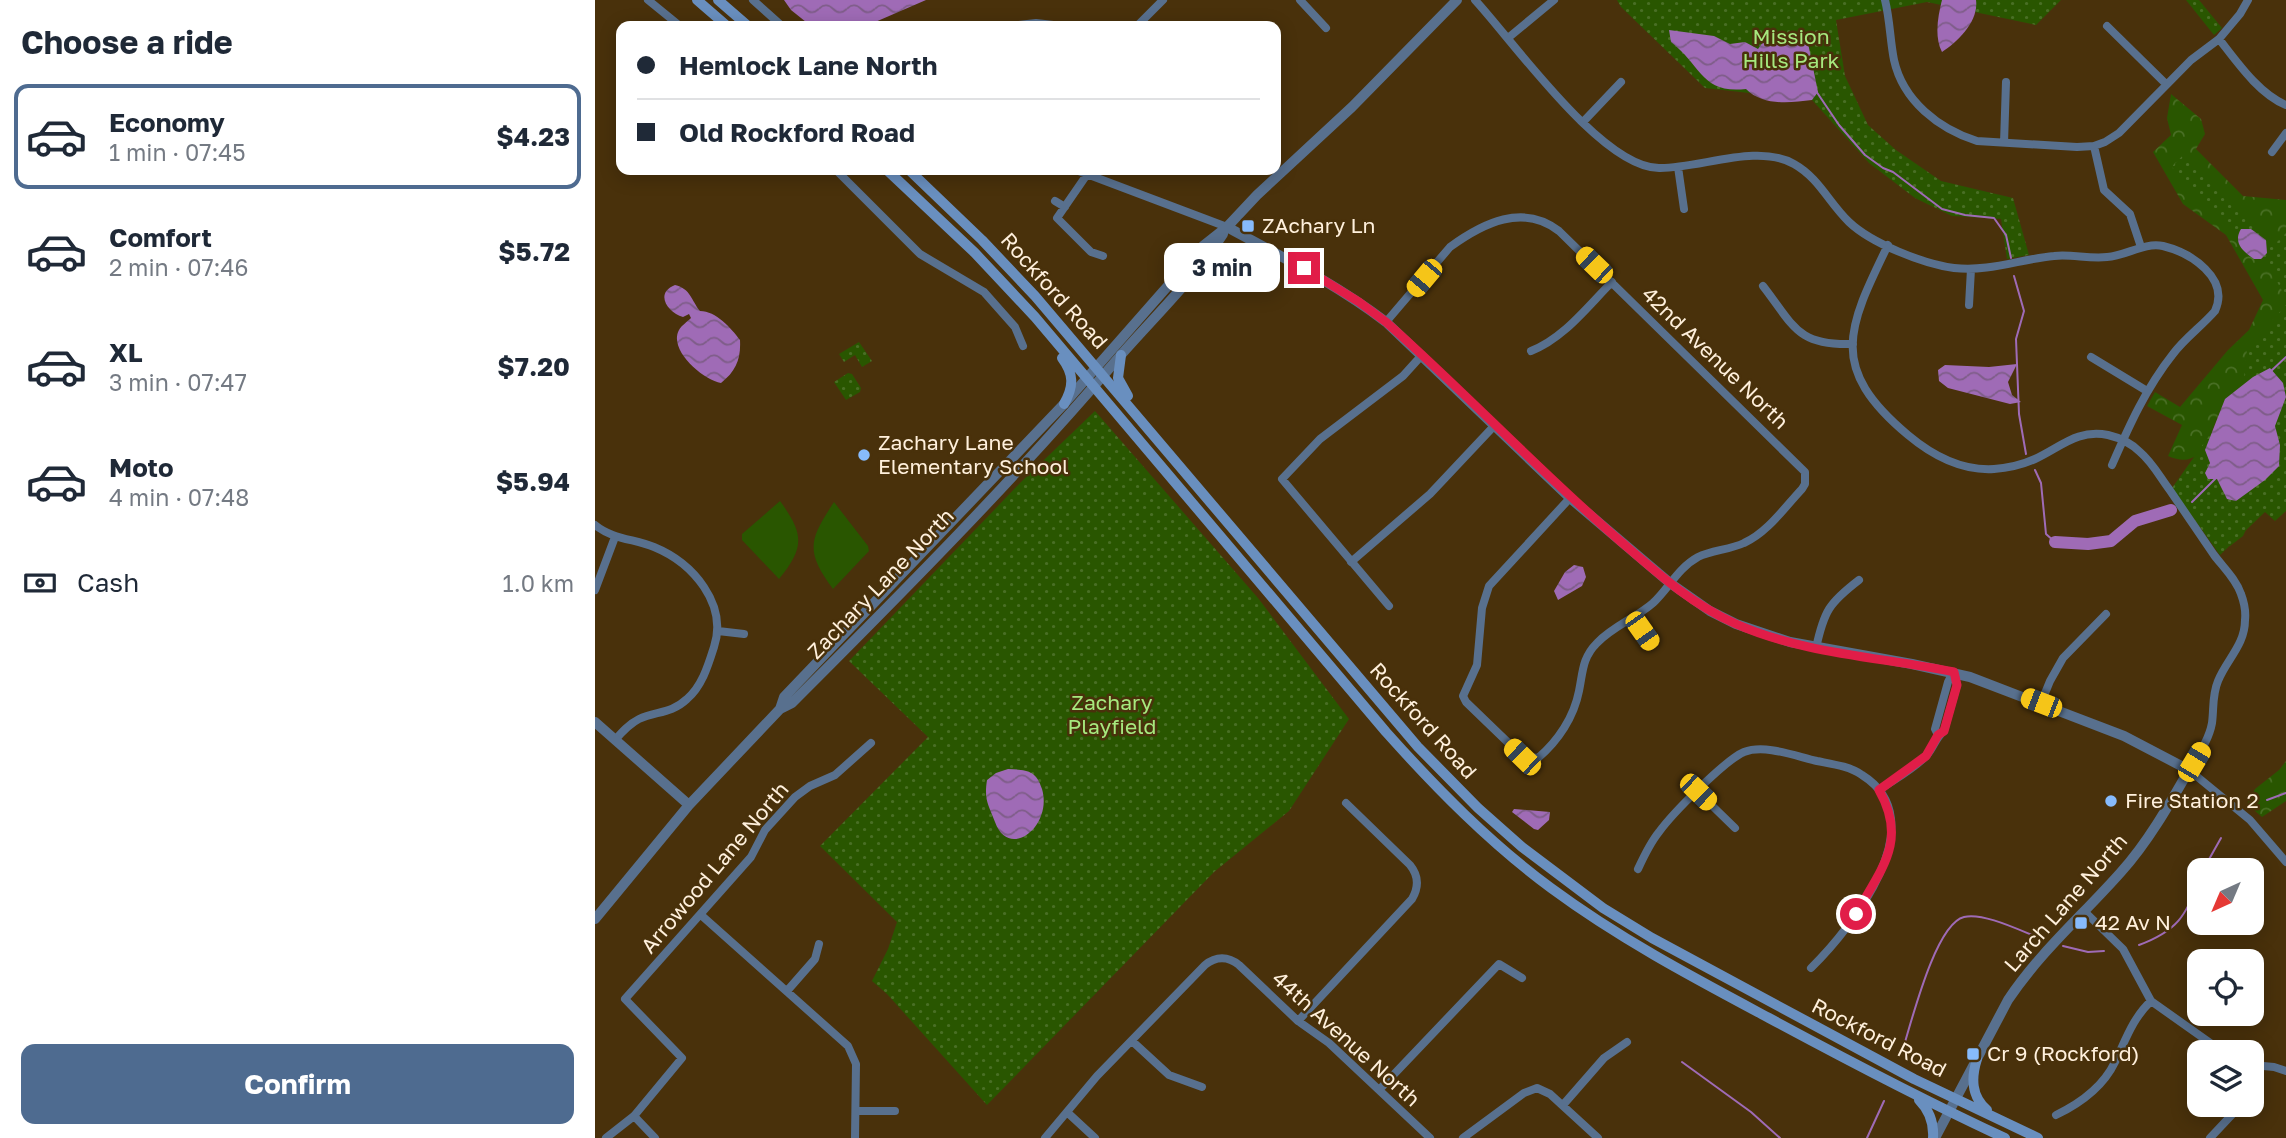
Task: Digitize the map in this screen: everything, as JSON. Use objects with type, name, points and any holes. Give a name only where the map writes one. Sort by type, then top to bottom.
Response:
[{"type":"main road","points":[[697,0],[721,21]]},
{"type":"main road","points":[[718,0],[742,21]]},
{"type":"main road","name":"Rockford Road","points":[[892,175],[966,244],[1035,317],[1386,732],[1439,789],[1493,841],[1550,887],[1636,946],[1912,1093],[2005,1138]]},
{"type":"main road","name":"Rockford Road","points":[[914,175],[1000,258],[1096,366],[1418,747],[1478,808],[1541,862],[1603,908],[1652,938],[1832,1036],[2038,1138]]},
{"type":"main road","points":[[1035,317],[1069,368],[1073,379],[1071,391],[1064,404]]},
{"type":"main road","points":[[1121,355],[1117,371],[1121,387],[1176,452],[1178,465]]},
{"type":"main road","points":[[1977,1059],[1973,1077],[1975,1094],[1982,1106],[1994,1117]]},
{"type":"main road","points":[[1912,1093],[1929,1113],[1934,1138]]},
{"type":"street","points":[[648,0],[674,21]]},
{"type":"street","points":[[753,0],[776,21]]},
{"type":"street","points":[[1142,21],[1163,0]]},
{"type":"street","points":[[1300,0],[1326,28]]},
{"type":"street","name":"Zachary Lane North","points":[[1281,173],[1352,107],[1457,0]]},
{"type":"street","points":[[1475,0],[1543,81],[1613,150],[1633,163],[1656,169],[1760,156],[1777,158],[1793,164],[1819,183],[1858,230],[1934,263],[1971,269],[1995,268],[2050,256],[2104,258],[2141,247],[2159,245],[2180,252],[2214,278],[2220,293],[2215,311],[2175,351],[2147,391],[2112,465]]},
{"type":"street","points":[[1508,38],[1554,0]]},
{"type":"street","points":[[1885,0],[1894,62],[1907,91],[1935,121],[1961,136],[1977,141],[2094,146],[2119,133],[2191,60],[2219,39],[2240,15],[2248,0]]},
{"type":"street","points":[[2107,26],[2166,84]]},
{"type":"street","points":[[2219,39],[2275,100],[2286,105]]},
{"type":"street","points":[[1583,122],[1621,82]]},
{"type":"street","points":[[2004,143],[2006,82]]},
{"type":"street","points":[[2273,152],[2286,133]]},
{"type":"street","points":[[2094,146],[2104,190],[2130,214],[2141,247]]},
{"type":"street","points":[[1678,167],[1683,209]]},
{"type":"street","points":[[841,175],[921,254],[984,292],[1015,327],[1023,346]]},
{"type":"street","points":[[1087,175],[1057,218],[1091,253],[1103,256]]},
{"type":"street","points":[[1097,175],[1227,227],[1314,274],[1359,302],[1422,355],[1570,498],[1670,583],[1710,611],[1772,637],[1816,648],[1954,672],[2041,703],[2145,746],[2189,770],[2249,820],[2286,862]]},
{"type":"street","name":"Zachary Lane North","points":[[780,709],[784,697],[1064,404],[1203,246],[1227,227],[1279,175]]},
{"type":"street","points":[[1055,201],[1065,207]]},
{"type":"street","name":"42nd Avenue North","points":[[1386,322],[1450,247],[1461,239],[1501,220],[1517,216],[1550,224],[1800,466],[1806,478],[1802,489],[1759,534],[1747,542],[1698,557],[1670,583]]},
{"type":"street","name":"Zachary Lane North","points":[[595,919],[689,805],[780,709],[792,703],[853,642],[1094,387],[1210,253],[1227,227]]},
{"type":"street","points":[[1888,245],[1857,314],[1853,344],[1853,361],[1858,377],[1874,404],[1918,443],[1953,463],[1980,469],[2013,467],[2033,460],[2074,437],[2098,434],[2123,439],[2153,466],[2234,581],[2245,606],[2245,632],[2235,655],[2218,681],[2213,696],[2208,736],[2189,770]]},
{"type":"street","points":[[1969,305],[1971,269]]},
{"type":"street","points":[[1171,281],[1179,289]]},
{"type":"street","points":[[1531,351],[1561,334],[1612,282]]},
{"type":"street","points":[[1763,286],[1802,334],[1823,344],[1853,344]]},
{"type":"street","points":[[1389,606],[1282,479],[1320,439],[1403,376],[1422,355]]},
{"type":"street","points":[[2091,357],[2147,391]]},
{"type":"street","points":[[1351,562],[1430,494],[1494,426]]},
{"type":"street","points":[[1570,498],[1489,586],[1482,608],[1477,664],[1463,696],[1465,702],[1522,757],[1538,758],[1553,744],[1574,710],[1587,654],[1605,635],[1653,603],[1670,583]]},
{"type":"street","points":[[595,525],[615,537],[659,548],[684,566],[711,597],[718,631],[702,679],[691,695],[676,708],[632,722],[615,740]]},
{"type":"street","points":[[595,590],[615,537]]},
{"type":"street","points":[[1816,648],[1827,610],[1859,580]]},
{"type":"street","points":[[2041,703],[2063,658],[2106,614]]},
{"type":"street","points":[[1633,618],[1651,645]]},
{"type":"street","points":[[718,631],[744,634]]},
{"type":"street","points":[[1879,790],[1926,756],[1938,735],[1944,731],[1957,685],[1954,672]]},
{"type":"street","points":[[595,722],[689,805]]},
{"type":"street","name":"Arrowood Lane North","points":[[634,1116],[683,1058],[625,999],[751,857],[765,830],[795,797],[810,786],[835,775],[871,743]]},
{"type":"street","points":[[1638,869],[1659,831],[1728,761],[1742,753],[1771,751],[1851,769],[1871,781],[1879,790],[1893,824],[1889,853],[1848,927],[1811,968]]},
{"type":"street","name":"Larch Lane North","points":[[1934,1138],[2022,979],[2141,849],[2189,770]]},
{"type":"street","points":[[1698,792],[1735,828]]},
{"type":"street","points":[[1299,1021],[1412,899],[1417,887],[1415,872],[1410,865],[1346,803]]},
{"type":"street","points":[[2084,911],[2123,949],[2151,1001],[2206,1040]]},
{"type":"street","points":[[701,915],[842,1040],[852,1054],[856,1064],[855,1138]]},
{"type":"street","points":[[787,991],[815,960],[819,944]]},
{"type":"street","name":"44th Avenue North","points":[[1132,1041],[1210,961],[1229,958],[1299,1021],[1329,1043],[1430,1138]]},
{"type":"street","points":[[1379,1090],[1499,964],[1522,978]]},
{"type":"street","points":[[2056,1115],[2081,1101],[2106,1078],[2131,1025],[2151,1001]]},
{"type":"street","points":[[1045,1138],[1087,1087],[1132,1041],[1169,1075],[1202,1087]]},
{"type":"street","points":[[1563,1105],[1604,1058],[1627,1042]]},
{"type":"street","points":[[2264,1066],[2286,1071]]},
{"type":"street","points":[[1463,1138],[1530,1090],[1543,1090],[1598,1138]]},
{"type":"street","points":[[857,1111],[895,1111]]},
{"type":"street","points":[[1068,1113],[1094,1138]]},
{"type":"street","points":[[606,1138],[634,1116],[655,1138]]},
{"type":"street","points":[[2210,1138],[2230,1117]]},
{"type":"green space","name":"Mission Hills Park","points":[[1617,0],[2061,0],[2036,25],[1927,2],[1836,20],[1845,76],[1868,125],[1896,150],[1941,181],[2013,198],[2029,255],[2007,259],[2001,219],[1952,216],[1915,198],[1869,163],[1812,100],[1705,88],[1621,7]]},
{"type":"green space","points":[[2186,0],[2199,0],[2222,28],[2214,35]]},
{"type":"green space","points":[[2171,94],[2201,119],[2205,134],[2196,149],[2243,196],[2286,200],[2286,497],[2255,511],[2243,536],[2230,546],[2213,540],[2196,484],[2220,408],[2204,447],[2190,459],[2180,460],[2168,456],[2182,425],[2147,406],[2155,392],[2180,407],[2228,350],[2249,330],[2263,300],[2226,235],[2183,204],[2153,152],[2171,135],[2167,118]]},
{"type":"green space","points":[[2185,153],[2276,243],[2286,233],[2286,298],[2264,258],[2172,167]]},
{"type":"green space","points":[[2286,305],[2286,511],[2275,521],[2265,512],[2220,555],[2172,488],[2243,388],[2247,349]]},
{"type":"green space","points":[[859,342],[872,361],[862,367],[855,355],[844,362],[839,354]]},
{"type":"green space","points":[[848,373],[852,374],[861,388],[860,392],[846,400],[834,382]]},
{"type":"green space","name":"Zachary Playfield","points":[[1095,411],[1258,598],[1349,719],[1289,811],[1214,872],[987,1105],[887,994],[872,981],[888,949],[897,922],[820,846],[928,737],[849,661],[1021,482]]},
{"type":"green space","points":[[780,501],[794,523],[798,540],[793,558],[779,579],[742,540],[742,534]]},
{"type":"green space","points":[[834,502],[869,551],[833,589],[818,565],[814,545],[819,526]]},
{"type":"green space","points":[[2286,761],[2286,801],[2262,817],[2247,804],[2255,789]]},
{"type":"water","points":[[784,0],[926,0],[878,21],[805,21]]},
{"type":"water","points":[[1942,0],[1976,0],[1976,8],[1966,30],[1942,52],[1937,33]]},
{"type":"water","points":[[1669,30],[1714,36],[1730,44],[1745,42],[1758,49],[1766,38],[1808,43],[1818,92],[1812,100],[1777,102],[1760,98],[1746,89],[1720,87],[1703,76],[1671,42]]},
{"type":"water","points":[[2241,229],[2251,229],[2266,240],[2267,253],[2261,259],[2254,259],[2240,246],[2238,238]]},
{"type":"water","points":[[675,285],[688,292],[700,311],[717,317],[740,340],[737,364],[721,383],[697,370],[678,346],[679,330],[691,318],[689,314],[683,317],[677,315],[665,302],[665,293]]},
{"type":"water","points":[[2017,364],[2008,382],[2012,395],[2021,402],[2010,404],[1948,388],[1939,381],[1938,370],[1945,365],[1989,367]]},
{"type":"water","points":[[2270,368],[2283,383],[2286,397],[2275,426],[2280,445],[2279,466],[2236,501],[2227,499],[2217,479],[2208,479],[2205,473],[2210,463],[2205,450],[2225,399],[2253,377]]},
{"type":"water","points":[[1574,565],[1583,567],[1586,577],[1582,586],[1558,600],[1554,591],[1565,572]]},
{"type":"water","points":[[1008,769],[1030,772],[1037,778],[1042,789],[1044,803],[1036,826],[1019,838],[1010,838],[1001,833],[986,797],[987,780]]},
{"type":"water","points":[[1514,809],[1550,812],[1549,820],[1538,830],[1534,829],[1512,812]]},
{"type":"waterway","points":[[1816,91],[1839,125],[1865,155],[1883,168],[1893,172],[1942,209],[1994,218],[2006,235],[2011,258]]},
{"type":"waterway","points":[[2014,276],[2024,311],[2016,339],[2019,414],[2026,454]]},
{"type":"waterway","points":[[2270,372],[2286,357]]},
{"type":"waterway","points":[[2035,470],[2041,483],[2046,534],[2055,542]]},
{"type":"waterway","points":[[2192,502],[2216,478]]},
{"type":"waterway","points":[[2055,542],[2088,544],[2111,541],[2135,521],[2171,510]]},
{"type":"waterway","points":[[2267,800],[2286,793]]},
{"type":"waterway","points":[[2210,858],[2221,838]]},
{"type":"waterway","points":[[2139,945],[2171,928],[2187,908]]},
{"type":"waterway","points":[[1902,1052],[1925,977],[1943,937],[1953,924],[1964,917],[1982,917],[2042,939]]},
{"type":"waterway","points":[[2063,946],[2088,952],[2104,951]]},
{"type":"waterway","points":[[1682,1062],[1751,1112],[1780,1138]]},
{"type":"waterway","points":[[1867,1138],[1884,1101]]},
{"type":"place","name":"ZAchary Ln","points":[[1248,226]]},
{"type":"place","name":"Zachary Lane Elementary School","points":[[864,455]]},
{"type":"place","name":"Fire Station 2","points":[[2111,801]]},
{"type":"place","name":"42 Av N","points":[[2081,923]]},
{"type":"place","name":"Cr 9 (Rockford)","points":[[1973,1054]]},
{"type":"route","points":[[1304,268],[1386,322],[1570,498],[1686,596],[1710,611],[1736,624],[1790,642],[1954,672],[1957,685],[1944,731],[1938,735],[1926,756],[1879,790],[1893,824],[1892,840],[1884,864],[1856,914]]}]
